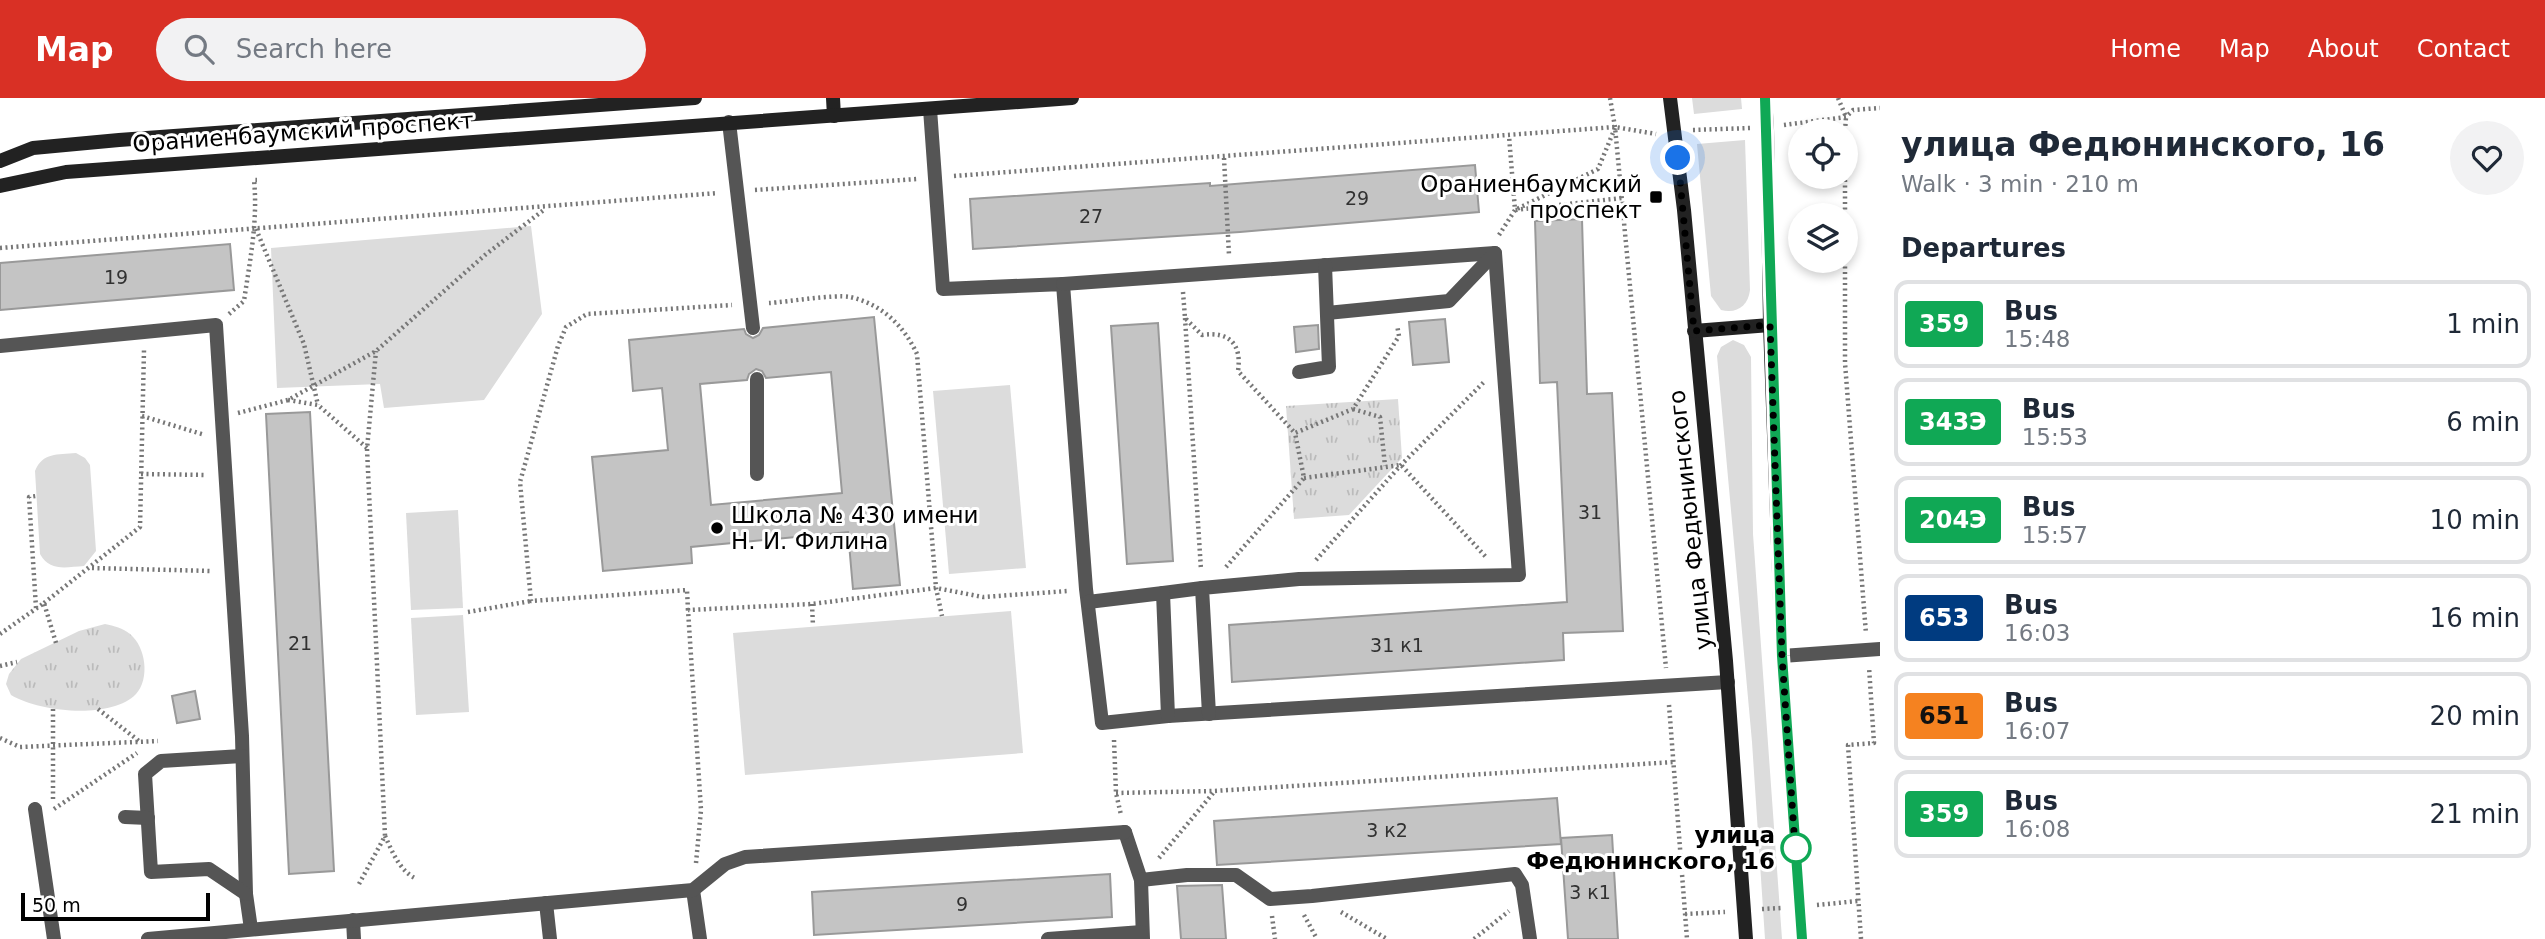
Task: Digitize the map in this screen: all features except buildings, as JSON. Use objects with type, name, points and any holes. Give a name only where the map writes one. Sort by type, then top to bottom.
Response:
[{"type":"main road","name":"Ораниенбаумский проспект","points":[[0,161],[33,148],[107,141],[695,98]]},
{"type":"main road","points":[[833,98],[834,116]]},
{"type":"main road","name":"Ораниенбаумский проспект","points":[[0,186],[66,172],[834,116],[929,104],[1072,98]]},
{"type":"main road","name":"улица Федюнинского","points":[[1670,98],[1684,210],[1728,682],[1746,939]]},
{"type":"main road","points":[[1765,98],[1782,656],[1802,939]]},
{"type":"main road","points":[[1694,331],[1770,325]]},
{"type":"street","points":[[929,104],[943,289],[1063,284],[1495,253]]},
{"type":"street","points":[[730,122],[753,328]]},
{"type":"street","points":[[1087,595],[1163,593],[1299,579],[1519,575],[1495,253]]},
{"type":"street","points":[[1327,313],[1449,302],[1495,253]]},
{"type":"street","points":[[1299,372],[1329,367],[1325,265]]},
{"type":"street","points":[[1063,284],[1087,595],[1102,723],[1168,716],[1728,682]]},
{"type":"street","points":[[0,346],[216,325],[242,756],[246,894],[251,929]]},
{"type":"street","points":[[757,379],[757,474]]},
{"type":"street","points":[[1202,588],[1209,714]]},
{"type":"street","points":[[1163,593],[1168,716]]},
{"type":"street","points":[[1782,656],[1874,649]]},
{"type":"street","points":[[242,756],[161,761],[145,774],[151,872],[209,869],[246,894]]},
{"type":"street","points":[[35,809],[54,939]]},
{"type":"street","points":[[125,817],[148,818]]},
{"type":"street","points":[[148,939],[693,890],[725,864],[745,857],[1125,832],[1141,880],[1143,936],[1048,939]]},
{"type":"street","points":[[1141,880],[1186,875],[1236,875],[1269,899],[1312,897],[1515,874],[1522,885],[1530,939]]},
{"type":"street","points":[[693,890],[700,939]]},
{"type":"street","points":[[546,903],[550,939]]},
{"type":"street","points":[[352,920],[354,939]]},
{"type":"path","points":[[1610,98],[1622,198],[1674,762],[1686,939]]},
{"type":"path","points":[[1839,98],[1846,119]]},
{"type":"path","points":[[1853,110],[1880,108]]},
{"type":"path","points":[[1495,253],[1499,233],[1515,211],[1598,169],[1615,127]]},
{"type":"path","points":[[1509,136],[1515,211]]},
{"type":"path","points":[[1224,158],[1230,272]]},
{"type":"path","points":[[216,325],[244,301],[255,229],[254,180]]},
{"type":"path","points":[[1515,211],[1622,198]]},
{"type":"path","points":[[222,417],[288,400],[376,351],[485,255],[545,208]]},
{"type":"path","points":[[255,229],[304,344],[318,405]]},
{"type":"path","points":[[1845,273],[1845,363],[1874,649],[1874,743],[1849,745],[1861,939]]},
{"type":"path","points":[[1182,275],[1202,588]]},
{"type":"path","points":[[531,601],[520,482],[558,346],[566,327],[587,314],[848,297],[877,308],[894,320],[908,335],[917,354],[936,588],[942,616]]},
{"type":"path","points":[[1295,433],[1353,409],[1399,336],[1395,307]]},
{"type":"path","points":[[1185,318],[1202,335],[1220,333],[1231,341],[1239,355],[1238,371],[1295,433],[1304,478]]},
{"type":"path","points":[[0,634],[91,568],[141,527],[144,342]]},
{"type":"path","points":[[376,351],[367,449],[385,836],[396,858],[411,876],[417,879]]},
{"type":"path","points":[[1299,579],[1401,465],[1488,378]]},
{"type":"path","points":[[288,400],[318,405],[367,449]]},
{"type":"path","points":[[1353,409],[1380,417],[1385,466]]},
{"type":"path","points":[[142,416],[217,438]]},
{"type":"path","points":[[1401,465],[1493,565],[1519,575]]},
{"type":"path","points":[[1202,588],[1218,575],[1304,478],[1401,465]]},
{"type":"path","points":[[141,474],[225,476]]},
{"type":"path","points":[[36,496],[29,497],[36,608]]},
{"type":"path","points":[[91,568],[230,571]]},
{"type":"path","points":[[688,610],[812,604],[936,588],[983,597],[1087,595]]},
{"type":"path","points":[[468,612],[531,601],[687,590],[701,810],[693,890]]},
{"type":"path","points":[[44,603],[56,643]]},
{"type":"path","points":[[812,604],[813,626]]},
{"type":"path","points":[[0,666],[17,662]]},
{"type":"path","points":[[53,709],[53,809]]},
{"type":"path","points":[[99,709],[140,741]]},
{"type":"path","points":[[1113,722],[1116,793],[1214,791],[1674,762]]},
{"type":"path","points":[[1873,728],[1880,728]]},
{"type":"path","points":[[0,738],[20,747],[167,740]]},
{"type":"path","points":[[37,828],[53,809],[155,741]]},
{"type":"path","points":[[1141,880],[1214,791]]},
{"type":"path","points":[[359,884],[385,836]]},
{"type":"path","points":[[1312,897],[1387,939]]},
{"type":"path","points":[[1474,939],[1524,897]]},
{"type":"path","points":[[1685,914],[1858,901]]},
{"type":"green space","points":[[1692,98],[1741,98],[1742,109],[1694,114]]},
{"type":"green space","points":[[1745,140],[1750,290],[1741,308],[1727,311],[1721,310],[1711,296],[1697,144]]},
{"type":"green space","points":[[531,226],[542,314],[484,400],[384,408],[380,384],[277,388],[271,248]]},
{"type":"green space","points":[[1733,340],[1744,345],[1751,357],[1753,534],[1782,939],[1765,939],[1752,742],[1717,356],[1721,347]]},
{"type":"green space","points":[[1010,385],[1026,568],[949,574],[933,391]]},
{"type":"green space","points":[[1398,399],[1402,458],[1349,515],[1294,519],[1286,406]]},
{"type":"green space","points":[[76,453],[90,465],[96,551],[84,566],[59,567],[49,564],[40,554],[35,471],[46,457]]},
{"type":"green space","points":[[458,510],[463,608],[411,610],[406,513]]},
{"type":"green space","points":[[1011,611],[1023,753],[745,775],[733,633]]},
{"type":"green space","points":[[463,615],[469,712],[416,715],[411,618]]},
{"type":"green space","points":[[105,624],[127,632],[140,647],[144,672],[136,694],[110,708],[75,711],[39,706],[11,695],[6,684],[9,674],[21,659],[79,631]]},
{"type":"bus line","name":"359","points":[[1765,98],[1782,656],[1802,939]]},
{"type":"place","name":"Ораниенбаумский проспект","points":[[1656,197]]},
{"type":"place","name":"Школа № 430 имени Н. И. Филина","points":[[717,528]]},
{"type":"place","name":"улица Федюнинского, 16","points":[[1796,848]]},
{"type":"route","points":[[1678,158],[1694,331],[1770,325],[1782,656],[1796,861],[1796,848]]}]
